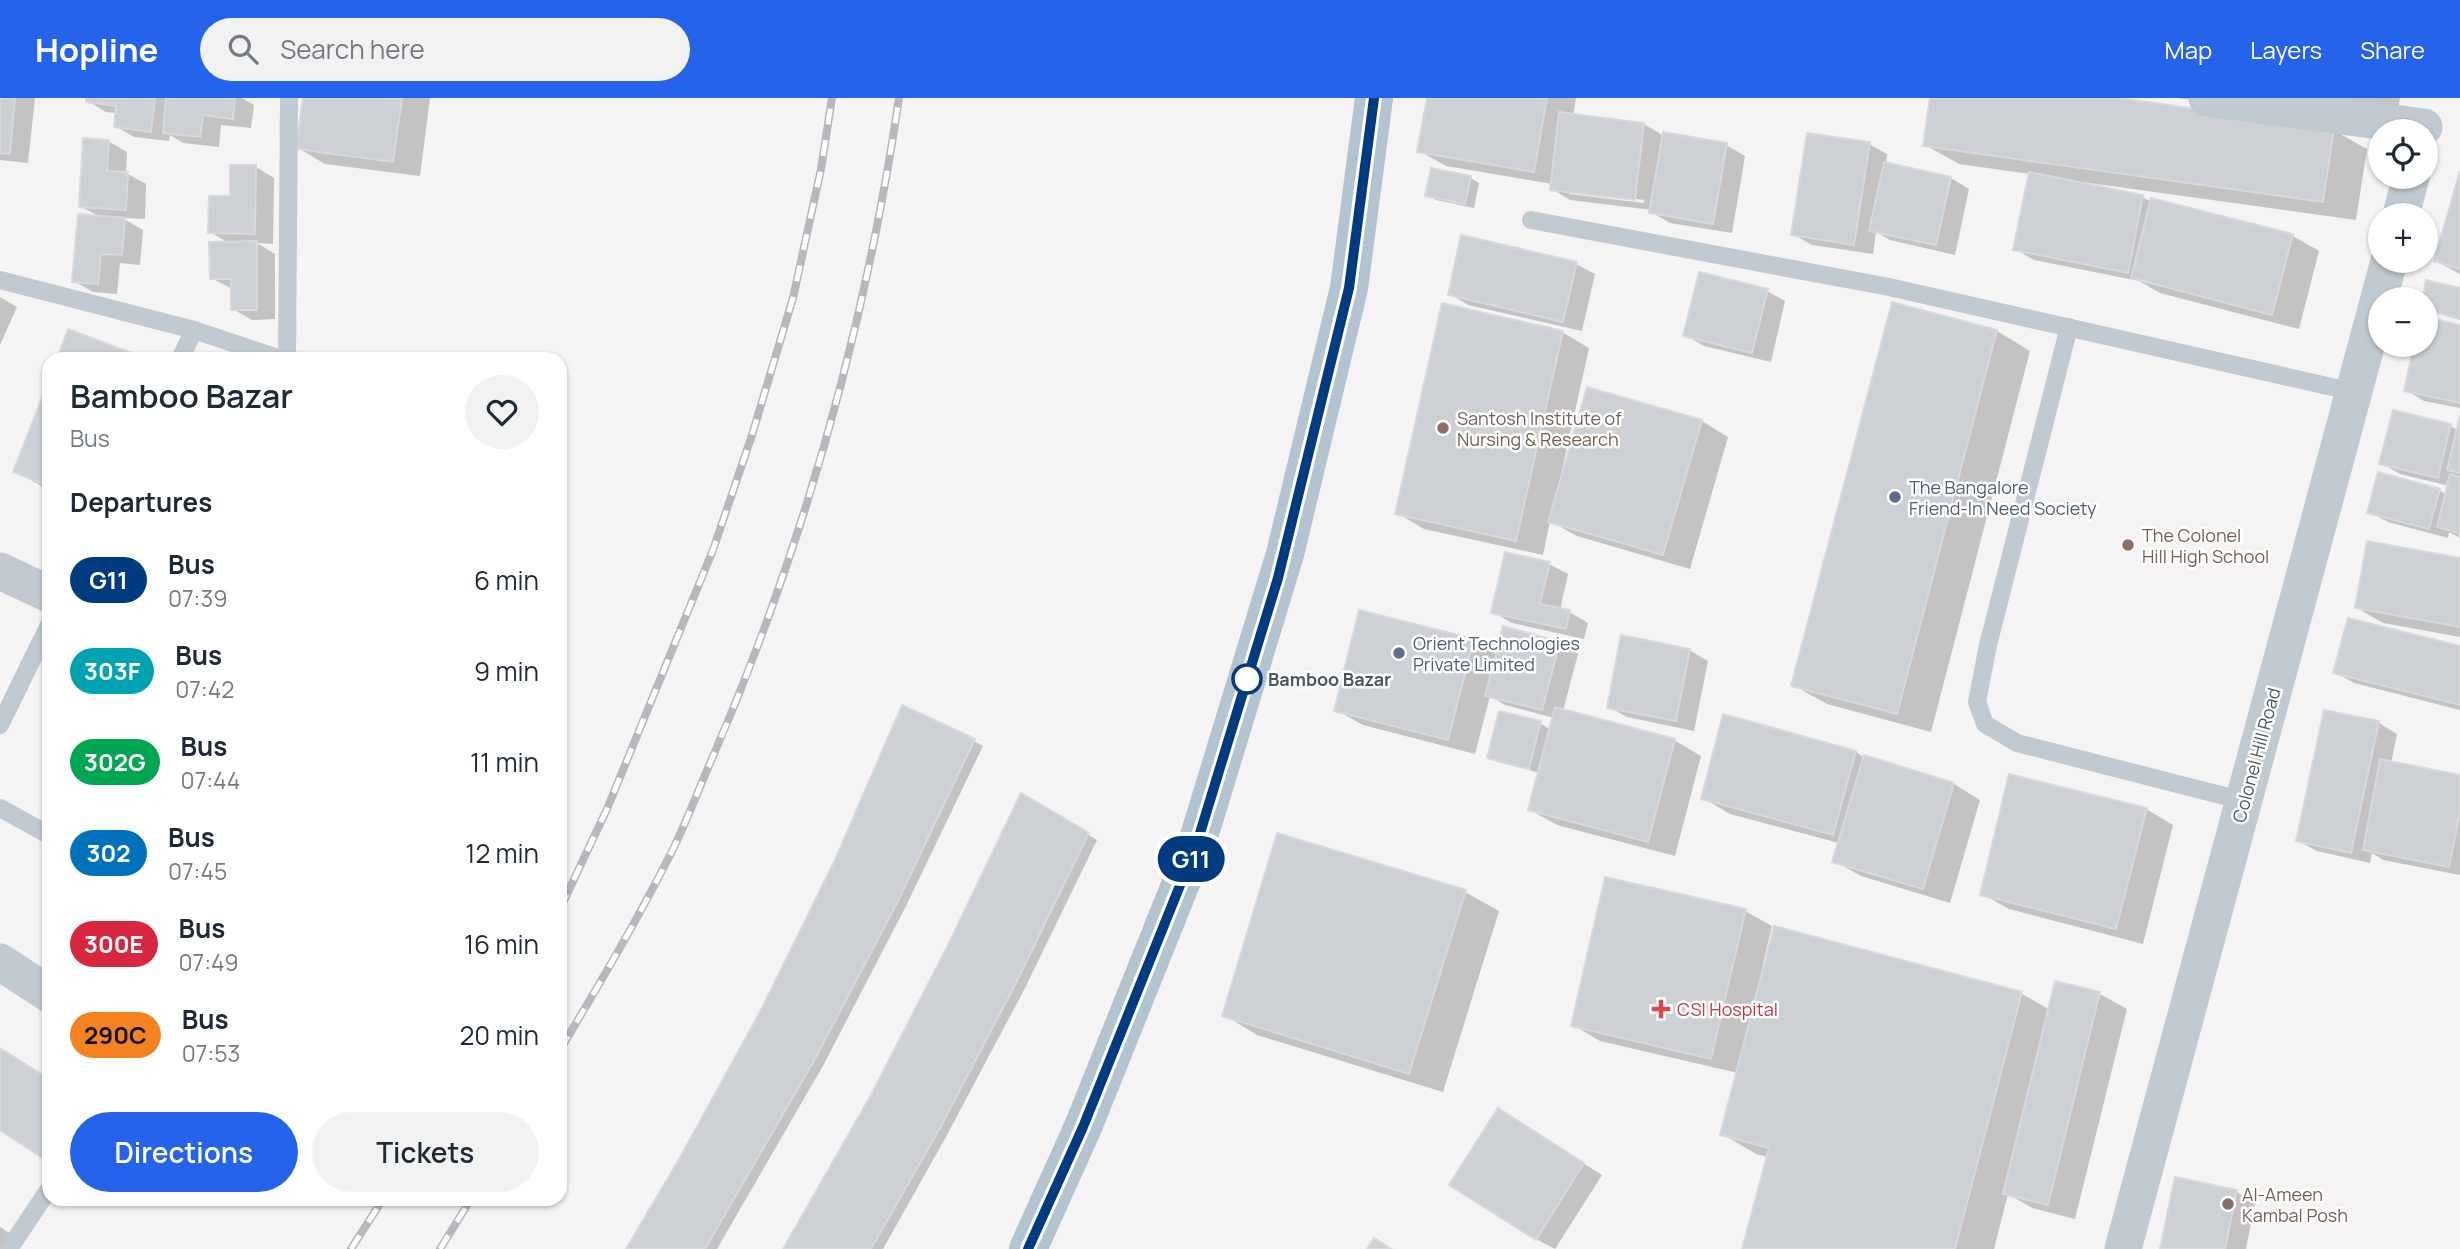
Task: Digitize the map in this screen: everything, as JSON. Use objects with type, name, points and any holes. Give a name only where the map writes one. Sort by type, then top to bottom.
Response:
[{"type":"main road","points":[[1028,1249],[1083,1127],[1197,843],[1285,554],[1349,288],[1374,98]]},
{"type":"street","points":[[2207,98],[2427,119]]},
{"type":"street","name":"Colonel Hill Road","points":[[2123,1249],[2386,273]]},
{"type":"street","points":[[0,570],[42,591]]},
{"type":"street","points":[[0,962],[42,989]]},
{"type":"lane","points":[[287,352],[289,98]]},
{"type":"lane","points":[[1531,220],[1889,287],[2354,391]]},
{"type":"lane","points":[[0,279],[194,330],[260,352]]},
{"type":"lane","points":[[2069,327],[1988,645],[1977,702],[1985,724],[2017,743],[2244,801]]},
{"type":"lane","points":[[183,352],[194,330]]},
{"type":"lane","points":[[0,725],[42,639]]},
{"type":"lane","points":[[0,808],[42,831]]},
{"type":"lane","points":[[9,1249],[42,1200]]},
{"type":"building","points":[[0,98],[15,98],[10,154],[0,153]]},
{"type":"building","points":[[86,98],[155,98],[151,132],[114,127],[116,106],[86,102]]},
{"type":"building","points":[[166,98],[235,98],[233,119],[203,115],[200,137],[163,133]]},
{"type":"building","points":[[303,98],[402,98],[393,162],[296,149]]},
{"type":"building","points":[[1427,98],[1547,98],[1534,172],[1417,152]]},
{"type":"building","points":[[1930,98],[2118,98],[2334,128],[2323,202],[1923,146]]},
{"type":"building","points":[[1559,112],[1644,123],[1635,200],[1550,190]]},
{"type":"building","points":[[1663,132],[1727,143],[1713,224],[1649,213]]},
{"type":"building","points":[[1807,133],[1870,142],[1854,245],[1791,235]]},
{"type":"building","points":[[83,138],[109,140],[107,171],[128,172],[126,210],[79,207]]},
{"type":"building","points":[[1884,162],[1951,177],[1936,245],[1869,231]]},
{"type":"building","points":[[230,165],[256,165],[255,234],[208,233],[209,196],[230,196]]},
{"type":"building","points":[[1431,168],[1471,176],[1465,204],[1425,196]]},
{"type":"building","points":[[2460,171],[2460,269],[2438,262],[2438,247]]},
{"type":"building","points":[[2029,172],[2143,195],[2128,273],[2013,250]]},
{"type":"building","points":[[2151,198],[2293,234],[2272,315],[2131,278]]},
{"type":"building","points":[[78,214],[125,218],[122,255],[101,254],[98,284],[72,282]]},
{"type":"building","points":[[1461,235],[1577,262],[1563,322],[1448,295]]},
{"type":"building","points":[[257,241],[257,310],[231,310],[231,279],[210,279],[209,242]]},
{"type":"building","points":[[1699,272],[1768,289],[1752,353],[1683,336]]},
{"type":"building","points":[[2426,280],[2460,288],[2460,318],[2438,313],[2438,287],[2425,287]]},
{"type":"building","points":[[1892,302],[1997,330],[1897,714],[1791,686]]},
{"type":"building","points":[[1442,303],[1563,331],[1516,541],[1395,514]]},
{"type":"building","points":[[2438,320],[2460,325],[2460,403],[2404,391],[2411,357],[2438,357]]},
{"type":"building","points":[[68,329],[129,352],[60,352]]},
{"type":"building","points":[[1587,387],[1702,420],[1663,555],[1548,522]]},
{"type":"building","points":[[42,398],[42,483],[13,472]]},
{"type":"building","points":[[2393,410],[2451,424],[2438,478],[2379,464]]},
{"type":"building","points":[[2460,415],[2460,473],[2447,470]]},
{"type":"building","points":[[2378,472],[2440,489],[2429,529],[2367,513]]},
{"type":"building","points":[[2450,474],[2460,477],[2460,533],[2437,527]]},
{"type":"building","points":[[2367,541],[2460,558],[2460,627],[2355,608]]},
{"type":"building","points":[[1505,552],[1550,562],[1540,604],[1570,610],[1566,629],[1491,613]]},
{"type":"building","points":[[1359,610],[1474,639],[1448,740],[1334,711]]},
{"type":"building","points":[[2348,618],[2460,646],[2460,705],[2333,673]]},
{"type":"building","points":[[1503,626],[1560,642],[1542,710],[1485,696]]},
{"type":"building","points":[[1621,635],[1690,649],[1676,721],[1607,708]]},
{"type":"building","points":[[902,705],[975,739],[898,901],[815,1059],[705,1249],[626,1249],[760,1012],[835,860]]},
{"type":"building","points":[[1555,707],[1675,739],[1648,842],[1528,810]]},
{"type":"building","points":[[2324,710],[2379,721],[2351,853],[2296,841]]},
{"type":"building","points":[[1499,711],[1541,721],[1529,769],[1487,758]]},
{"type":"building","points":[[1723,714],[1856,751],[1833,835],[1701,799]]},
{"type":"building","points":[[1864,755],[1954,783],[1923,889],[1832,862]]},
{"type":"building","points":[[2380,759],[2460,775],[2460,811],[2449,867],[2363,850]]},
{"type":"building","points":[[2009,774],[2147,808],[2116,929],[1980,895]]},
{"type":"building","points":[[1021,793],[1089,833],[1016,983],[939,1130],[871,1249],[783,1249],[871,1095],[948,945]]},
{"type":"building","points":[[1277,833],[1466,890],[1409,1074],[1222,1016]]},
{"type":"building","points":[[1605,877],[1746,909],[1711,1059],[1571,1026]]},
{"type":"building","points":[[1774,926],[2022,992],[1955,1249],[1742,1249],[1769,1148],[1720,1135]]},
{"type":"building","points":[[2055,981],[2100,992],[2048,1205],[2003,1194]]},
{"type":"building","points":[[0,1048],[42,1075],[42,1158],[0,1130]]},
{"type":"building","points":[[1498,1108],[1584,1163],[1536,1240],[1449,1185]]},
{"type":"building","points":[[2175,1177],[2237,1190],[2225,1249],[2160,1249]]},
{"type":"building","points":[[1374,1238],[1391,1249],[1367,1249]]},
{"type":"railway","points":[[567,894],[607,809],[713,550],[752,435],[793,298],[821,169],[832,98]]},
{"type":"railway","points":[[567,1038],[674,848],[776,595],[828,432],[850,349],[869,266],[899,98]]},
{"type":"railway","points":[[351,1249],[379,1206]]},
{"type":"railway","points":[[440,1249],[467,1206]]},
{"type":"bus line","name":"G11","points":[[1028,1249],[1083,1127],[1197,843],[1278,578],[1349,288],[1374,98]]},
{"type":"place","name":"Santosh Institute of Nursing & Research","points":[[1443,428]]},
{"type":"place","name":"The Bangalore Friend-In Need Society","points":[[1895,497]]},
{"type":"place","name":"The Colonel Hill High School","points":[[2128,545]]},
{"type":"place","name":"Orient Technologies Private Limited","points":[[1399,653]]},
{"type":"place","name":"Bamboo Bazar","points":[[1247,679]]},
{"type":"place","name":"CSI Hospital","points":[[1661,1009]]},
{"type":"place","name":"Al-Ameen Kambal Posh","points":[[2228,1204]]}]
